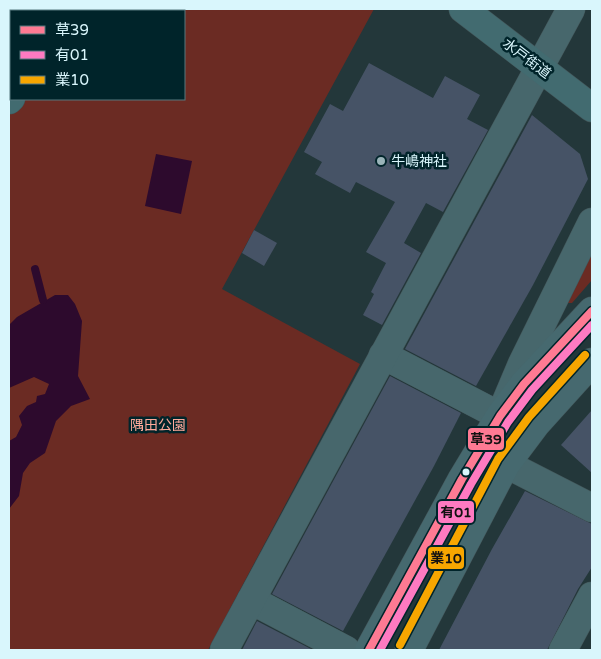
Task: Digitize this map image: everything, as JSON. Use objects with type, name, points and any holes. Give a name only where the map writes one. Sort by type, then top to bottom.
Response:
[{"type":"highway","name":"水戸街道","points":[[462,9],[592,108]]},
{"type":"main road","points":[[369,650],[462,479],[500,416],[524,384],[592,311]]},
{"type":"main road","points":[[409,650],[506,464],[536,424],[592,362]]},
{"type":"street","points":[[224,650],[571,9]]},
{"type":"street","points":[[383,355],[500,416],[522,364],[592,222]]},
{"type":"street","points":[[506,464],[592,508]]},
{"type":"street","points":[[563,650],[592,596]]},
{"type":"street","points":[[251,600],[346,650]]},
{"type":"green space","name":"隅田公園","points":[[9,9],[374,9],[222,289],[360,364],[208,650],[9,650]]},
{"type":"green space","points":[[592,244],[592,280],[572,303],[566,303]]},
{"type":"shaded area","points":[[156,154],[192,161],[181,214],[145,206]]},
{"type":"shaded area","points":[[55,295],[68,295],[75,304],[82,321],[78,376],[90,399],[71,406],[56,421],[45,453],[30,463],[23,473],[19,496],[9,509],[9,441],[16,437],[22,425],[19,416],[27,406],[36,402],[37,396],[45,394],[49,384],[34,377],[9,388],[9,325],[17,317]]},
{"type":"building","points":[[369,63],[433,98],[445,76],[480,95],[467,119],[488,130],[443,212],[426,203],[404,243],[421,253],[382,325],[363,315],[374,294],[371,292],[386,263],[366,252],[395,202],[356,182],[350,193],[315,174],[322,162],[304,152],[330,104],[343,111]]},
{"type":"building","points":[[532,115],[580,154],[588,179],[533,285],[476,386],[405,349]]},
{"type":"building","points":[[254,230],[277,243],[264,266],[242,253]]},
{"type":"building","points":[[390,376],[461,413],[343,631],[272,594]]},
{"type":"building","points":[[592,410],[592,473],[561,445]]},
{"type":"building","points":[[525,491],[592,524],[592,567],[578,589],[547,650],[439,650],[492,549]]},
{"type":"building","points":[[257,621],[313,650],[242,650]]},
{"type":"waterway","points":[[35,269],[43,300]]},
{"type":"transit line","name":"草39","points":[[369,650],[462,479],[500,416],[524,384],[592,311]]},
{"type":"transit line","name":"有01","points":[[380,650],[471,484],[508,422],[532,390],[592,325]]},
{"type":"transit line","name":"業10","points":[[400,645],[498,459],[529,417],[585,355]]},
{"type":"place","name":"牛嶋神社","points":[[381,161]]}]
